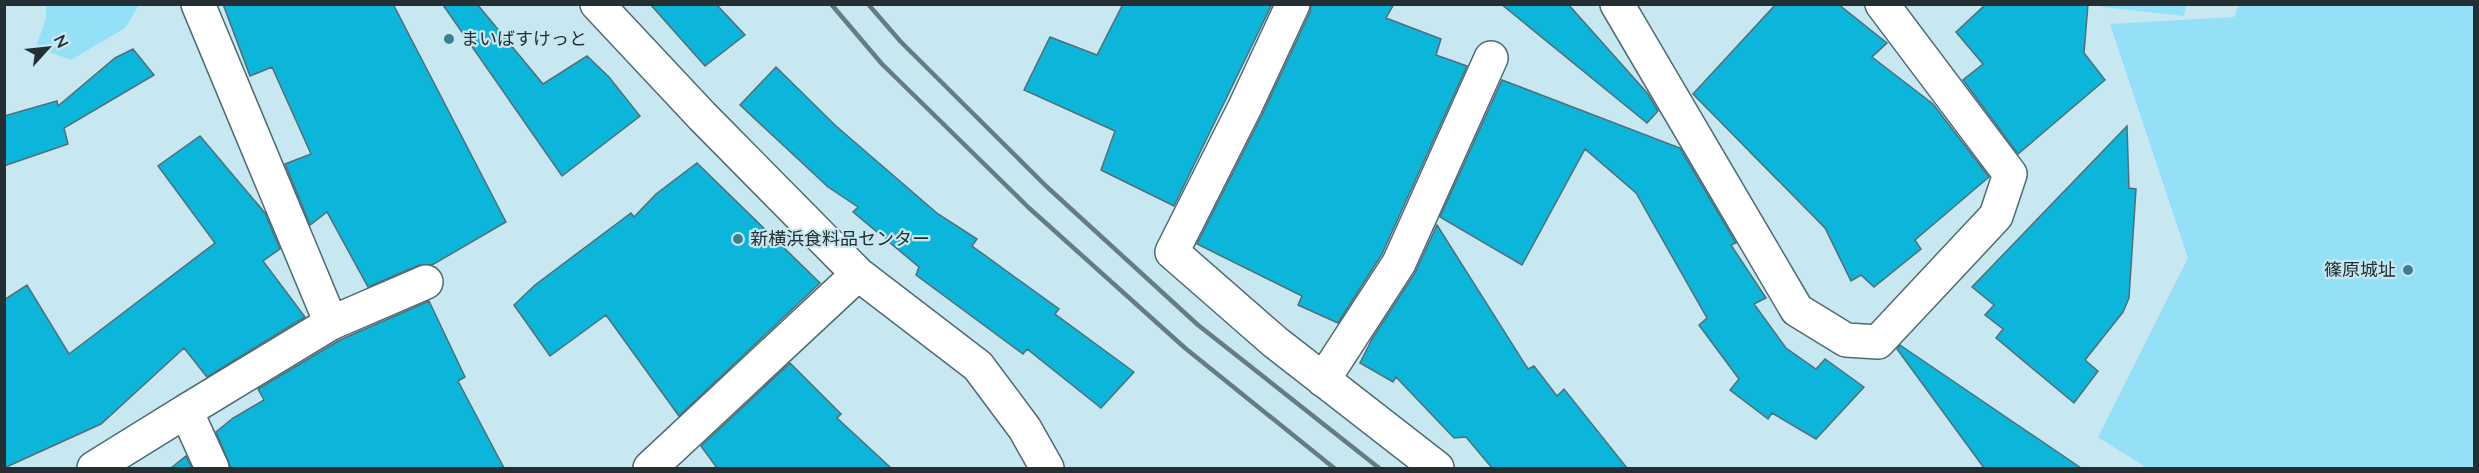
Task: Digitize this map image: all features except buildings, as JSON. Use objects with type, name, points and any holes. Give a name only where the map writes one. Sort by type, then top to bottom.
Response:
[{"type":"street","points":[[198,4],[331,323]]},
{"type":"street","points":[[597,4],[702,116],[858,273],[978,366],[1025,429],[1047,468]]},
{"type":"street","points":[[1293,4],[1245,107],[1172,252],[1323,380],[1437,468]]},
{"type":"street","points":[[1617,4],[1797,310],[1846,340],[1878,342],[1996,216],[2010,174],[1882,4]]},
{"type":"street","points":[[1323,380],[1399,263],[1491,58]]},
{"type":"street","points":[[650,468],[858,273]]},
{"type":"street","points":[[94,468],[331,323],[426,282]]},
{"type":"street","points":[[186,411],[212,468]]},
{"type":"shaded area","points":[[46,4],[139,5],[125,28],[71,60],[36,47],[46,18]]},
{"type":"shaded area","points":[[2103,4],[2186,5],[2184,16],[2102,7]]},
{"type":"shaded area","points":[[2239,5],[2474,5],[2474,468],[2147,468],[2098,437],[2188,258],[2110,24],[2234,17]]},
{"type":"railway","points":[[831,4],[882,64],[1028,207],[1185,348],[1334,468]]},
{"type":"railway","points":[[868,4],[901,42],[1046,186],[1198,325],[1379,468]]},
{"type":"place","name":"まいばすけっと","points":[[449,39]]},
{"type":"place","name":"新横浜食料品センター","points":[[738,239]]},
{"type":"place","name":"篠原城址","points":[[2408,270]]}]
